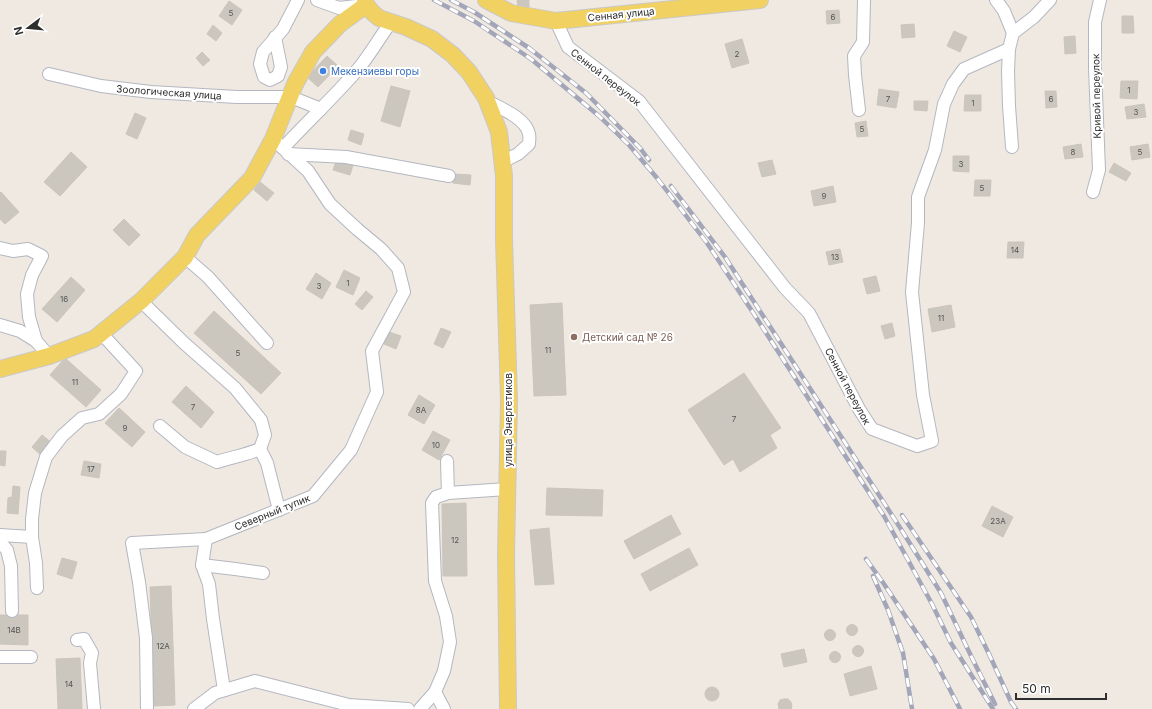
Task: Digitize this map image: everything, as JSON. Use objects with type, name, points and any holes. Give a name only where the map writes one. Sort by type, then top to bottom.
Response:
[{"type":"main road","name":"Сенная улица","points":[[486,0],[512,13],[556,21],[760,0]]},
{"type":"main road","name":"улица Энергетиков","points":[[366,3],[372,12],[379,18],[406,27],[432,39],[444,48],[469,72],[487,101],[499,132],[504,176],[504,240],[509,400],[506,555],[508,709]]},
{"type":"main road","points":[[0,369],[49,356],[94,339],[141,302],[185,256],[197,235],[281,147],[290,97],[295,84],[313,52],[340,24],[366,3]]},
{"type":"street","points":[[275,37],[282,29],[298,0]]},
{"type":"street","points":[[317,0],[339,8],[366,3]]},
{"type":"street","points":[[859,110],[854,56],[862,42],[864,0]]},
{"type":"street","points":[[996,0],[1004,11],[1013,33],[1009,49],[1008,71],[1012,147]]},
{"type":"street","points":[[1013,33],[1034,17],[1050,0]]},
{"type":"street","name":"Кривой переулок","points":[[1093,192],[1099,170],[1095,60],[1096,22],[1100,0]]},
{"type":"street","name":"Сенной переулок","points":[[556,21],[568,47],[638,101],[785,288],[809,313],[859,409],[872,429],[917,446],[932,441],[923,395],[912,292],[918,223],[918,197],[935,150],[944,104],[954,84],[964,69],[1009,49]]},
{"type":"street","points":[[281,147],[332,98],[360,66],[391,22]]},
{"type":"street","name":"Зоологическая улица","points":[[49,74],[101,86],[151,92],[237,97],[290,97]]},
{"type":"street","points":[[290,97],[321,109]]},
{"type":"street","points":[[487,101],[524,123],[530,134],[529,144],[518,154],[502,162]]},
{"type":"street","points":[[281,147],[346,157],[449,176]]},
{"type":"street","name":"Северный тупик","points":[[147,709],[146,638],[139,582],[132,543],[206,539],[313,496],[351,450],[377,392],[372,351],[404,292],[398,268],[382,249],[357,229],[330,204],[308,171],[281,147]]},
{"type":"street","points":[[0,248],[13,251],[28,249],[42,256],[32,275],[27,294],[29,317],[36,341]]},
{"type":"street","points":[[185,256],[208,277],[267,342]]},
{"type":"street","points":[[141,302],[184,343],[235,388],[261,420],[265,435],[260,449],[249,454],[232,457],[217,462],[185,447],[160,426]]},
{"type":"street","points":[[0,325],[20,331],[36,341],[49,356]]},
{"type":"street","points":[[37,588],[36,563],[32,537],[32,520],[35,493],[46,457],[62,436],[82,418],[99,414],[121,394],[136,371],[101,333]]},
{"type":"street","points":[[260,449],[267,463],[279,510]]},
{"type":"street","points":[[447,461],[448,493]]},
{"type":"street","points":[[420,709],[435,692],[444,671],[450,642],[446,616],[435,581],[432,504],[436,497],[448,493],[507,489]]},
{"type":"street","points":[[0,535],[32,537]]},
{"type":"street","points":[[206,539],[202,565],[209,584],[224,690]]},
{"type":"street","points":[[0,544],[2,544],[7,550],[11,566],[12,611]]},
{"type":"street","points":[[202,565],[263,574]]},
{"type":"street","points":[[77,640],[84,639],[92,652],[90,663],[94,709]]},
{"type":"street","points":[[0,657],[31,657]]},
{"type":"street","points":[[194,709],[215,693],[255,681],[349,705],[408,709]]},
{"type":"street","points":[[435,692],[444,709]]},
{"type":"building","points":[[517,0],[529,0],[529,7],[518,8]]},
{"type":"building","points":[[229,1],[242,10],[232,25],[219,16]]},
{"type":"building","points":[[839,10],[840,23],[827,24],[826,11]]},
{"type":"building","points":[[1122,16],[1133,16],[1134,33],[1122,33]]},
{"type":"building","points":[[914,24],[915,37],[902,38],[901,25]]},
{"type":"building","points":[[213,25],[222,33],[216,41],[207,34]]},
{"type":"building","points":[[954,31],[967,37],[960,52],[947,46]]},
{"type":"building","points":[[1075,36],[1076,53],[1065,54],[1064,37]]},
{"type":"building","points":[[742,39],[749,63],[732,68],[725,44]]},
{"type":"building","points":[[202,52],[210,60],[203,66],[196,58]]},
{"type":"building","name":"Мекензиевы горы","points":[[327,56],[338,66],[318,87],[307,77]]},
{"type":"building","points":[[1121,81],[1138,81],[1137,99],[1120,98]]},
{"type":"building","points":[[391,86],[410,91],[400,127],[381,121]]},
{"type":"building","points":[[879,89],[899,92],[896,108],[877,105]]},
{"type":"building","points":[[1045,91],[1056,91],[1057,107],[1046,108]]},
{"type":"building","points":[[965,95],[981,95],[981,111],[964,111]]},
{"type":"building","points":[[914,101],[928,101],[927,111],[914,110]]},
{"type":"building","points":[[1144,104],[1146,117],[1127,119],[1125,107]]},
{"type":"building","points":[[135,113],[146,118],[137,139],[126,134]]},
{"type":"building","points":[[866,121],[868,136],[857,137],[855,123]]},
{"type":"building","points":[[351,130],[364,134],[361,145],[348,140]]},
{"type":"building","points":[[1081,144],[1083,157],[1065,159],[1063,147]]},
{"type":"building","points":[[1148,144],[1150,157],[1132,160],[1130,147]]},
{"type":"building","points":[[71,152],[87,167],[60,196],[44,182]]},
{"type":"building","points":[[953,156],[969,156],[969,172],[953,171]]},
{"type":"building","points":[[772,160],[776,174],[762,177],[758,163]]},
{"type":"building","points":[[336,161],[353,165],[350,175],[333,170]]},
{"type":"building","points":[[1114,163],[1131,173],[1126,181],[1109,172]]},
{"type":"building","points":[[453,174],[471,175],[470,185],[453,183]]},
{"type":"building","points":[[975,180],[991,180],[990,196],[974,196]]},
{"type":"building","points":[[260,182],[274,193],[267,201],[254,190]]},
{"type":"building","points":[[833,186],[836,202],[814,206],[811,191]]},
{"type":"building","points":[[1,192],[19,212],[5,224],[0,219]]},
{"type":"building","points":[[124,219],[140,235],[129,246],[113,230]]},
{"type":"building","points":[[1008,242],[1024,242],[1023,258],[1007,258]]},
{"type":"building","points":[[840,249],[843,262],[829,265],[826,252]]},
{"type":"building","points":[[344,270],[360,278],[353,295],[336,287]]},
{"type":"building","points":[[316,273],[331,283],[322,299],[306,289]]},
{"type":"building","points":[[876,276],[880,291],[867,294],[863,279]]},
{"type":"building","points":[[71,277],[85,290],[57,322],[42,309]]},
{"type":"building","points":[[366,291],[373,297],[362,310],[355,304]]},
{"type":"building","points":[[562,303],[566,395],[534,396],[530,305]]},
{"type":"building","points":[[951,305],[955,327],[932,332],[928,309]]},
{"type":"building","points":[[214,311],[281,373],[261,394],[194,333]]},
{"type":"building","points":[[892,323],[895,336],[885,339],[881,326]]},
{"type":"building","points":[[441,328],[451,332],[443,348],[434,344]]},
{"type":"building","points":[[389,332],[401,336],[396,349],[384,344]]},
{"type":"building","points":[[65,358],[101,390],[86,407],[50,375]]},
{"type":"building","points":[[744,373],[781,428],[770,435],[777,448],[740,472],[733,459],[724,465],[688,410]]},
{"type":"building","points":[[186,386],[214,412],[201,428],[172,402]]},
{"type":"building","points":[[419,395],[435,405],[424,424],[408,415]]},
{"type":"building","points":[[119,408],[145,432],[132,447],[105,423]]},
{"type":"building","points":[[433,431],[450,440],[439,460],[422,450]]},
{"type":"building","points":[[42,435],[52,443],[42,456],[32,447]]},
{"type":"building","points":[[0,451],[6,451],[5,466],[0,465]]},
{"type":"building","points":[[84,461],[101,464],[99,478],[81,475]]},
{"type":"building","points":[[13,486],[20,487],[18,514],[7,513],[8,498],[12,497]]},
{"type":"building","points":[[547,488],[603,490],[602,516],[546,515]]},
{"type":"building","points":[[466,503],[467,576],[443,576],[442,504]]},
{"type":"building","points":[[992,506],[1013,517],[1003,537],[982,526]]},
{"type":"building","points":[[671,515],[681,534],[634,559],[624,541]]},
{"type":"building","points":[[549,528],[554,584],[535,585],[530,530]]},
{"type":"building","points":[[689,548],[698,565],[650,591],[641,574]]},
{"type":"building","points":[[62,558],[77,562],[72,579],[57,574]]},
{"type":"building","points":[[171,586],[175,705],[154,706],[150,587]]},
{"type":"building","points":[[0,615],[28,615],[28,645],[0,644]]},
{"type":"building","points":[[852,624],[856,626],[858,630],[856,634],[852,636],[848,634],[846,630],[848,626]]},
{"type":"building","points":[[830,629],[834,631],[836,635],[834,639],[830,641],[826,639],[824,635],[826,631]]},
{"type":"building","points":[[858,645],[862,647],[864,651],[862,655],[858,657],[854,655],[852,651],[854,647]]},
{"type":"building","points":[[804,649],[807,662],[784,667],[781,654]]},
{"type":"building","points":[[835,651],[839,653],[841,657],[839,661],[835,663],[831,661],[829,657],[831,653]]},
{"type":"building","points":[[80,658],[82,709],[58,709],[56,659]]},
{"type":"building","points":[[871,666],[877,689],[850,696],[844,674]]},
{"type":"building","points":[[712,687],[717,689],[719,694],[717,699],[712,701],[707,699],[705,694],[707,689]]},
{"type":"building","points":[[788,699],[791,702],[791,709],[779,709],[778,704],[780,700]]},
{"type":"railway","points":[[434,0],[474,21],[531,59],[599,116],[629,145],[657,178],[707,243],[884,516],[932,604],[951,643],[993,709]]},
{"type":"railway","points":[[451,0],[474,12],[529,48],[586,93],[640,148],[649,160]]},
{"type":"railway","points":[[671,186],[725,257],[941,593],[995,704]]},
{"type":"railway","points":[[902,515],[971,617],[1011,702],[1016,709]]},
{"type":"railway","points":[[866,559],[934,659],[960,709]]},
{"type":"railway","points":[[873,576],[888,610],[903,653],[912,709]]},
{"type":"place","name":"Мекензиевы горы","points":[[323,71]]},
{"type":"place","name":"Детский сад № 26","points":[[574,337]]}]
